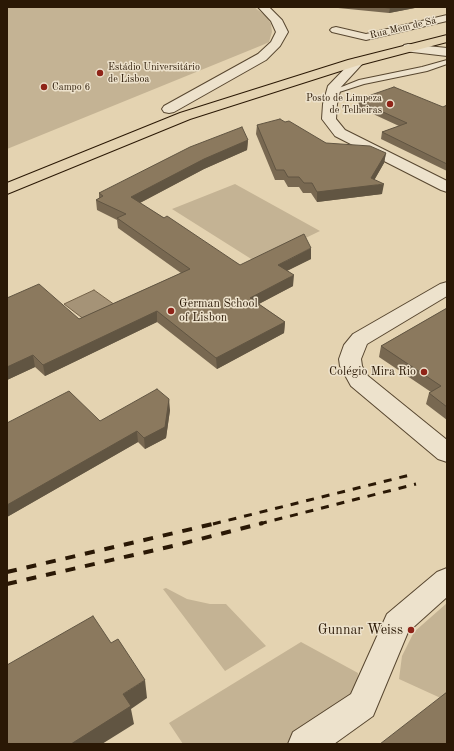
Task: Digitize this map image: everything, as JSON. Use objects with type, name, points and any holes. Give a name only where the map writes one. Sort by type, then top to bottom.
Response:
[{"type":"highway","points":[[154,114],[260,80],[360,51],[447,30]]},
{"type":"highway","points":[[7,189],[185,116],[273,87],[447,38]]},
{"type":"street","points":[[169,109],[262,57],[276,44],[282,32],[276,20],[263,7]]},
{"type":"street","points":[[432,11],[447,18]]},
{"type":"street","name":"Rua Mem de Sá","points":[[336,30],[366,37],[447,18]]},
{"type":"street","points":[[408,48],[447,52]]},
{"type":"street","points":[[358,62],[335,86],[330,104],[329,119],[340,133],[447,187]]},
{"type":"street","points":[[447,288],[368,334],[355,345],[351,352],[351,366],[354,374],[367,389],[447,453]]},
{"type":"street","points":[[305,744],[362,705],[398,623],[447,580]]},
{"type":"lane","points":[[334,92],[362,82],[424,70],[447,62]]},
{"type":"shaded area","name":"Estádio Universitário de Lisboa","points":[[7,7],[254,7],[266,16],[271,24],[272,32],[269,42],[265,44],[7,149]]},
{"type":"shaded area","points":[[235,184],[320,231],[256,262],[172,209]]},
{"type":"shaded area","points":[[94,290],[115,305],[85,320],[64,304]]},
{"type":"shaded area","points":[[166,588],[187,599],[210,604],[226,604],[266,646],[225,671],[163,589]]},
{"type":"shaded area","points":[[447,603],[447,698],[445,700],[399,679],[402,656],[414,632]]},
{"type":"shaded area","points":[[301,642],[358,673],[356,700],[292,744],[183,744],[169,723]]},
{"type":"building","points":[[394,87],[443,107],[447,105],[447,164],[382,132],[407,123],[359,101],[371,97],[368,96]]},
{"type":"building","points":[[280,119],[285,122],[289,121],[326,143],[370,146],[386,153],[371,178],[384,184],[317,192],[312,183],[304,183],[299,177],[288,177],[284,170],[276,170],[257,125]]},
{"type":"building","points":[[242,127],[248,140],[204,159],[131,197],[164,218],[167,216],[240,265],[304,234],[311,248],[278,265],[294,275],[250,298],[285,322],[216,358],[157,311],[43,365],[33,355],[7,367],[7,298],[39,284],[79,319],[190,269],[117,218],[126,214],[96,200],[103,196],[99,193],[190,147]]},
{"type":"building","name":"Colégio Mira Rio","points":[[447,308],[447,407],[429,393],[441,386],[381,346]]},
{"type":"building","points":[[157,389],[169,399],[165,427],[144,438],[137,431],[7,505],[7,423],[69,391],[100,421]]},
{"type":"building","points":[[93,616],[111,643],[118,639],[145,680],[123,694],[131,706],[71,744],[7,744],[7,665]]},
{"type":"building","points":[[447,692],[447,744],[380,744]]},
{"type":"railway","points":[[213,524],[410,475]]},
{"type":"railway","points":[[259,524],[416,484]]},
{"type":"railway","points":[[7,572],[217,523]]},
{"type":"railway","points":[[7,584],[177,545],[263,523]]},
{"type":"place","name":"Estádio Universitário de Lisboa","points":[[100,73]]},
{"type":"place","name":"Campo 6","points":[[44,87]]},
{"type":"place","name":"Posto de Limpeza de Telheiras","points":[[390,104]]},
{"type":"place","name":"German School of Lisbon","points":[[171,311]]},
{"type":"place","name":"Colégio Mira Rio","points":[[424,372]]},
{"type":"place","name":"Gunnar Weiss","points":[[411,630]]}]
